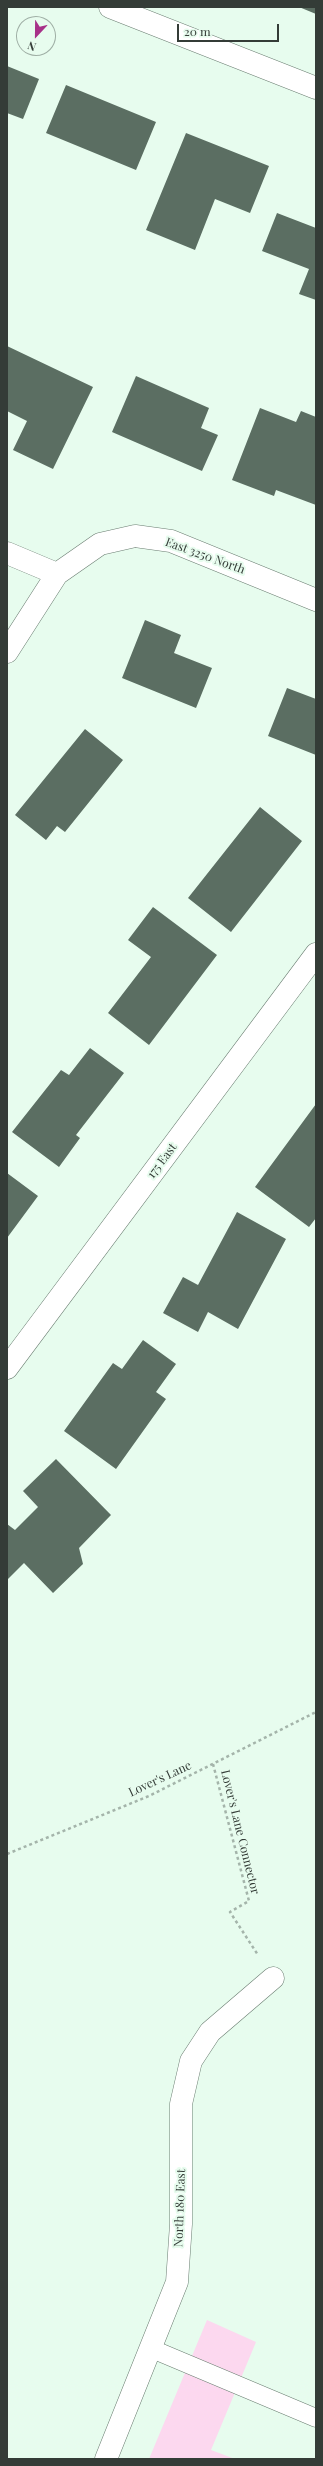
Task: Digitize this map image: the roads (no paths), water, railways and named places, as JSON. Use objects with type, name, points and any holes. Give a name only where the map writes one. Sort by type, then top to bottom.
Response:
[{"type":"street","points":[[110,7],[316,88]]},
{"type":"street","name":"East 3250 North","points":[[57,574],[100,544],[135,536],[171,541],[316,600]]},
{"type":"street","points":[[7,553],[57,574],[7,652]]},
{"type":"street","name":"175 East","points":[[7,1368],[316,954]]},
{"type":"street","name":"North 180 East","points":[[106,2459],[152,2349],[176,2282],[181,2224],[181,2104],[191,2060],[210,2032],[273,1978]]},
{"type":"lane","points":[[152,2349],[316,2418]]}]
